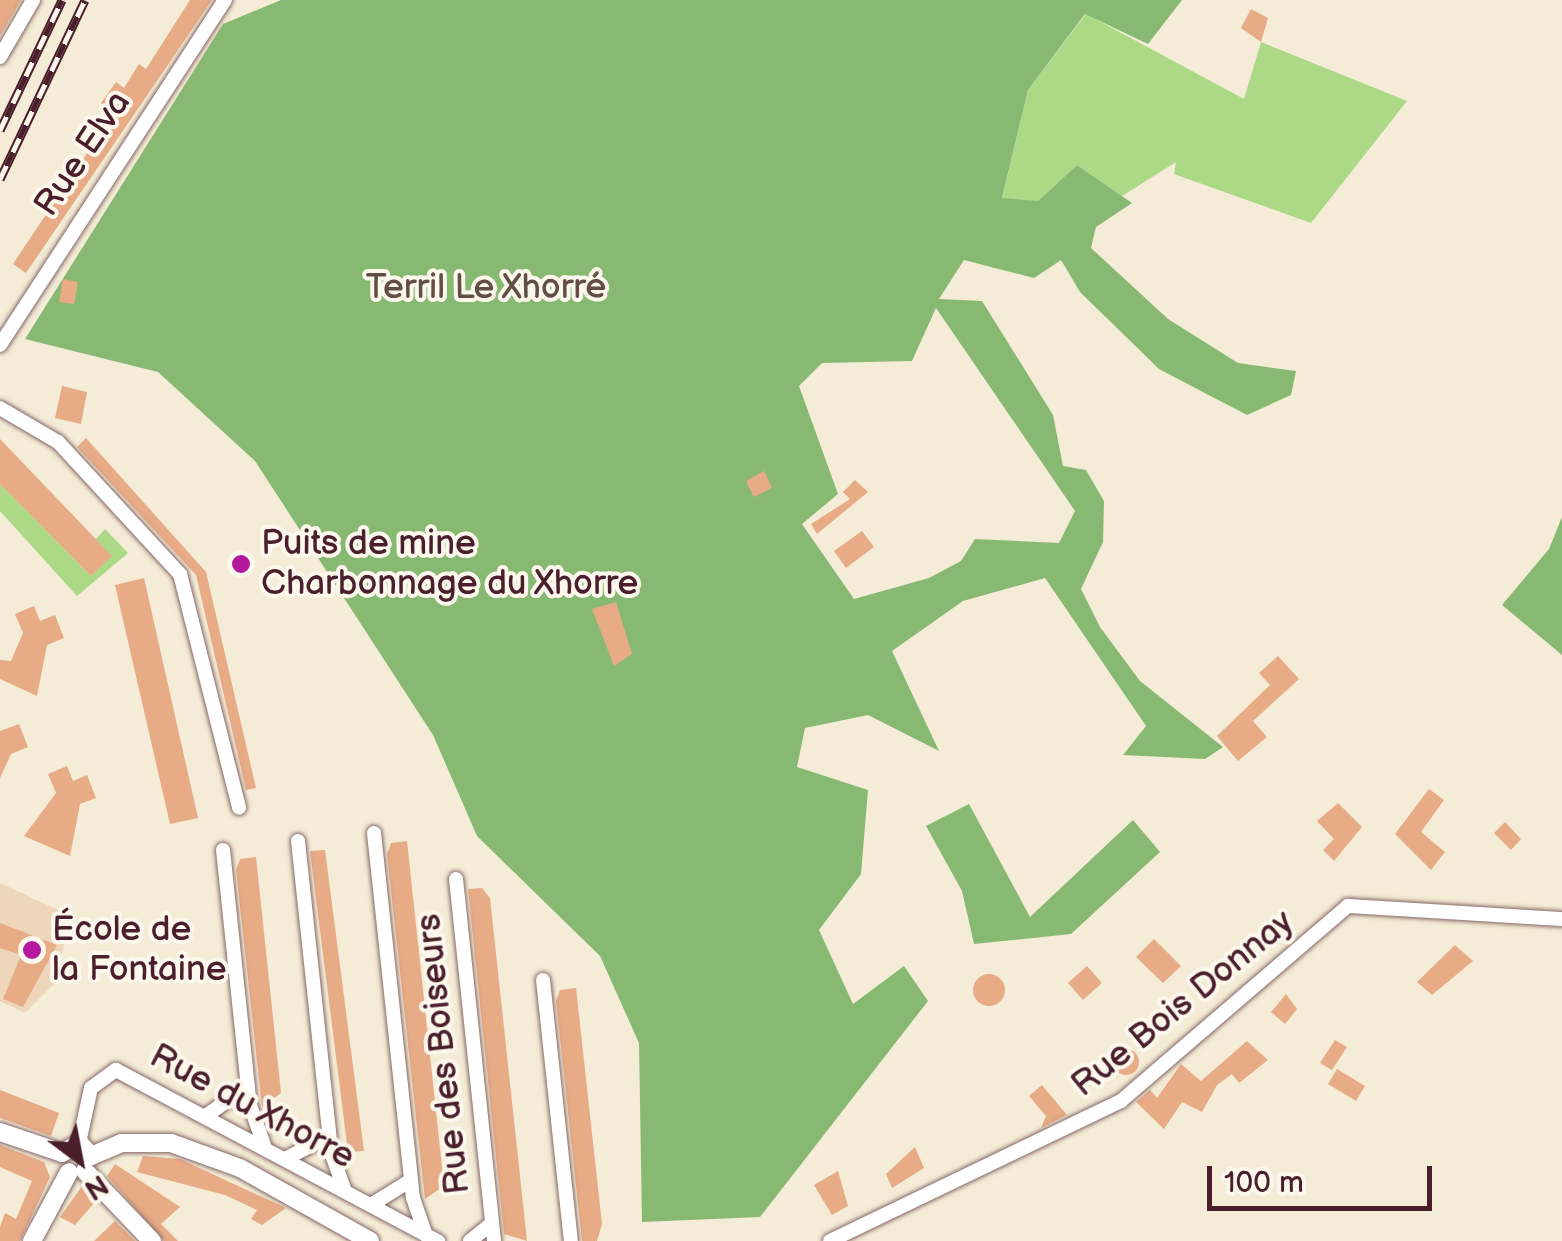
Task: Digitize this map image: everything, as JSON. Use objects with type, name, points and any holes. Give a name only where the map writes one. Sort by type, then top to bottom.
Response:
[{"type":"street","points":[[0,57],[33,0]]},
{"type":"street","name":"Rue Elva","points":[[0,345],[225,0]]},
{"type":"street","points":[[0,408],[58,442],[180,574],[239,808]]},
{"type":"street","points":[[374,833],[411,1180],[432,1238]]},
{"type":"street","points":[[298,841],[329,1136],[345,1190]]},
{"type":"street","points":[[223,850],[248,1086],[265,1147]]},
{"type":"street","name":"Rue des Boiseurs","points":[[456,879],[494,1241]]},
{"type":"street","name":"Rue Bois Donnay","points":[[830,1241],[1120,1101],[1348,906],[1562,919]]},
{"type":"street","points":[[542,980],[571,1241]]},
{"type":"street","name":"Rue du Xhorre","points":[[81,1160],[91,1088],[116,1070],[432,1238]]},
{"type":"street","points":[[206,1115],[248,1086]]},
{"type":"street","points":[[0,1132],[81,1160],[152,1241]]},
{"type":"street","points":[[286,1158],[329,1136]]},
{"type":"street","points":[[32,1241],[81,1160],[121,1143],[171,1143],[240,1168],[370,1241]]},
{"type":"street","points":[[371,1205],[411,1180]]},
{"type":"street","name":"Rue des Boiseurs","points":[[470,1241],[492,1222]]},
{"type":"shaded area","name":"École de la Fontaine","points":[[0,883],[71,916],[55,983],[25,1013],[0,1001]]},
{"type":"green space","name":"Terril Le Xhorré","points":[[281,0],[1182,0],[1148,44],[1085,14],[1028,90],[1002,198],[1038,201],[1077,165],[1132,203],[1096,227],[1091,248],[1168,319],[1238,363],[1296,371],[1291,395],[1247,415],[1159,369],[1080,292],[1061,260],[1034,278],[964,260],[939,299],[982,301],[1053,415],[1063,466],[1086,470],[1104,501],[1103,542],[1081,589],[1100,627],[1140,681],[1223,747],[1205,759],[1123,755],[1146,726],[1045,578],[963,601],[892,651],[939,751],[868,715],[805,728],[797,767],[868,790],[861,874],[819,930],[853,1004],[904,966],[928,1001],[760,1217],[642,1222],[639,1043],[600,956],[477,836],[433,735],[255,461],[158,372],[25,339],[223,24]],"holes":[[[936,308],[1075,511],[1059,543],[975,539],[961,561],[929,578],[854,599],[802,524],[838,494],[799,386],[822,363],[912,361]]]},
{"type":"green space","points":[[1086,14],[1244,99],[1261,42],[1407,101],[1311,223],[1174,174],[1176,162],[1122,196],[1077,165],[1038,201],[1016,206],[1002,199],[1028,90]]},
{"type":"green space","points":[[0,484],[91,576],[111,556],[96,539],[105,529],[128,553],[77,596],[0,511]]},
{"type":"green space","points":[[1562,517],[1562,655],[1502,605],[1549,549]]},
{"type":"green space","points":[[969,804],[1030,917],[1133,820],[1160,852],[1071,934],[974,944],[962,891],[926,826]]},
{"type":"building","points":[[0,0],[21,0],[0,36]]},
{"type":"building","points":[[190,0],[212,0],[26,273],[13,264],[115,111],[101,103],[116,82],[124,88],[139,64],[146,69]]},
{"type":"building","points":[[1251,9],[1268,18],[1261,42],[1241,28]]},
{"type":"building","points":[[63,279],[78,282],[74,304],[59,302]]},
{"type":"building","points":[[62,386],[87,392],[81,424],[55,418]]},
{"type":"building","points":[[86,438],[206,572],[256,788],[246,790],[196,575],[77,447]]},
{"type":"building","points":[[0,439],[112,556],[91,576],[0,484]]},
{"type":"building","points":[[764,471],[772,488],[754,497],[746,481]]},
{"type":"building","points":[[855,480],[868,492],[817,534],[811,524],[850,499],[843,492]]},
{"type":"building","points":[[862,531],[874,547],[846,568],[834,551]]},
{"type":"building","points":[[144,578],[198,818],[170,824],[115,585]]},
{"type":"building","points":[[616,602],[632,654],[614,666],[592,609]]},
{"type":"building","points":[[34,606],[40,621],[55,615],[64,638],[47,645],[37,696],[0,679],[0,660],[11,661],[23,633],[15,614]]},
{"type":"building","points":[[1278,656],[1299,679],[1253,721],[1267,737],[1238,761],[1217,736],[1270,685],[1259,673]]},
{"type":"building","points":[[19,724],[28,747],[11,754],[0,778],[0,731]]},
{"type":"building","points":[[67,766],[73,781],[87,775],[96,798],[80,804],[70,856],[24,836],[56,793],[48,774]]},
{"type":"building","points":[[1429,789],[1444,800],[1421,832],[1445,852],[1431,870],[1395,834]]},
{"type":"building","points":[[1338,803],[1362,827],[1334,861],[1323,850],[1334,839],[1317,821]]},
{"type":"building","points":[[1505,822],[1521,839],[1511,850],[1494,833]]},
{"type":"building","points":[[407,841],[444,1186],[425,1199],[387,854],[391,843]]},
{"type":"building","points":[[325,850],[364,1151],[348,1152],[310,851]]},
{"type":"building","points":[[256,857],[281,1093],[262,1107],[236,870],[240,859]]},
{"type":"building","points":[[482,888],[490,898],[527,1241],[504,1234],[468,889]]},
{"type":"building","points":[[0,923],[57,945],[23,1007],[3,999],[21,955],[0,948]]},
{"type":"building","points":[[1154,939],[1181,966],[1163,983],[1136,957]]},
{"type":"building","points":[[1455,945],[1473,961],[1432,995],[1417,982]]},
{"type":"building","points":[[1087,966],[1102,983],[1083,1000],[1068,983]]},
{"type":"building","points":[[989,974],[1000,979],[1005,990],[1000,1001],[989,1006],[978,1001],[973,990],[978,979]]},
{"type":"building","points":[[576,988],[602,1224],[597,1241],[582,1241],[556,1001],[560,990]]},
{"type":"building","points":[[1286,994],[1297,1009],[1285,1024],[1271,1012]]},
{"type":"building","points":[[1335,1040],[1347,1047],[1332,1070],[1320,1063]]},
{"type":"building","points":[[1247,1041],[1268,1060],[1239,1083],[1232,1074],[1217,1085],[1202,1112],[1182,1102],[1164,1129],[1136,1102],[1150,1090],[1157,1098],[1181,1064],[1201,1081]]},
{"type":"building","points":[[1126,1049],[1135,1053],[1139,1062],[1135,1071],[1126,1075],[1117,1071],[1113,1062],[1117,1053]]},
{"type":"building","points":[[1337,1069],[1365,1086],[1356,1101],[1328,1084]]},
{"type":"building","points":[[1042,1085],[1067,1115],[1041,1128],[1046,1116],[1029,1096]]},
{"type":"building","points":[[0,1090],[59,1113],[51,1136],[0,1118]]},
{"type":"building","points":[[0,1145],[44,1162],[50,1177],[20,1241],[0,1241],[0,1227],[5,1213],[16,1219],[32,1181],[0,1167]]},
{"type":"building","points":[[915,1147],[924,1168],[892,1188],[886,1174]]},
{"type":"building","points":[[143,1156],[180,1159],[286,1208],[262,1225],[251,1219],[257,1210],[225,1195],[137,1172]]},
{"type":"building","points":[[115,1164],[180,1207],[161,1224],[178,1241],[164,1241],[107,1176]]},
{"type":"building","points":[[838,1171],[848,1206],[832,1215],[814,1185]]},
{"type":"building","points":[[82,1186],[96,1201],[75,1225],[60,1217]]},
{"type":"building","points":[[115,1221],[135,1241],[94,1241]]},
{"type":"railway","points":[[0,130],[62,0]]},
{"type":"railway","points":[[0,179],[85,0]]},
{"type":"place","name":"Puits de mine Charbonnage du Xhorre","points":[[241,564]]},
{"type":"place","name":"École de la Fontaine","points":[[32,950]]}]
